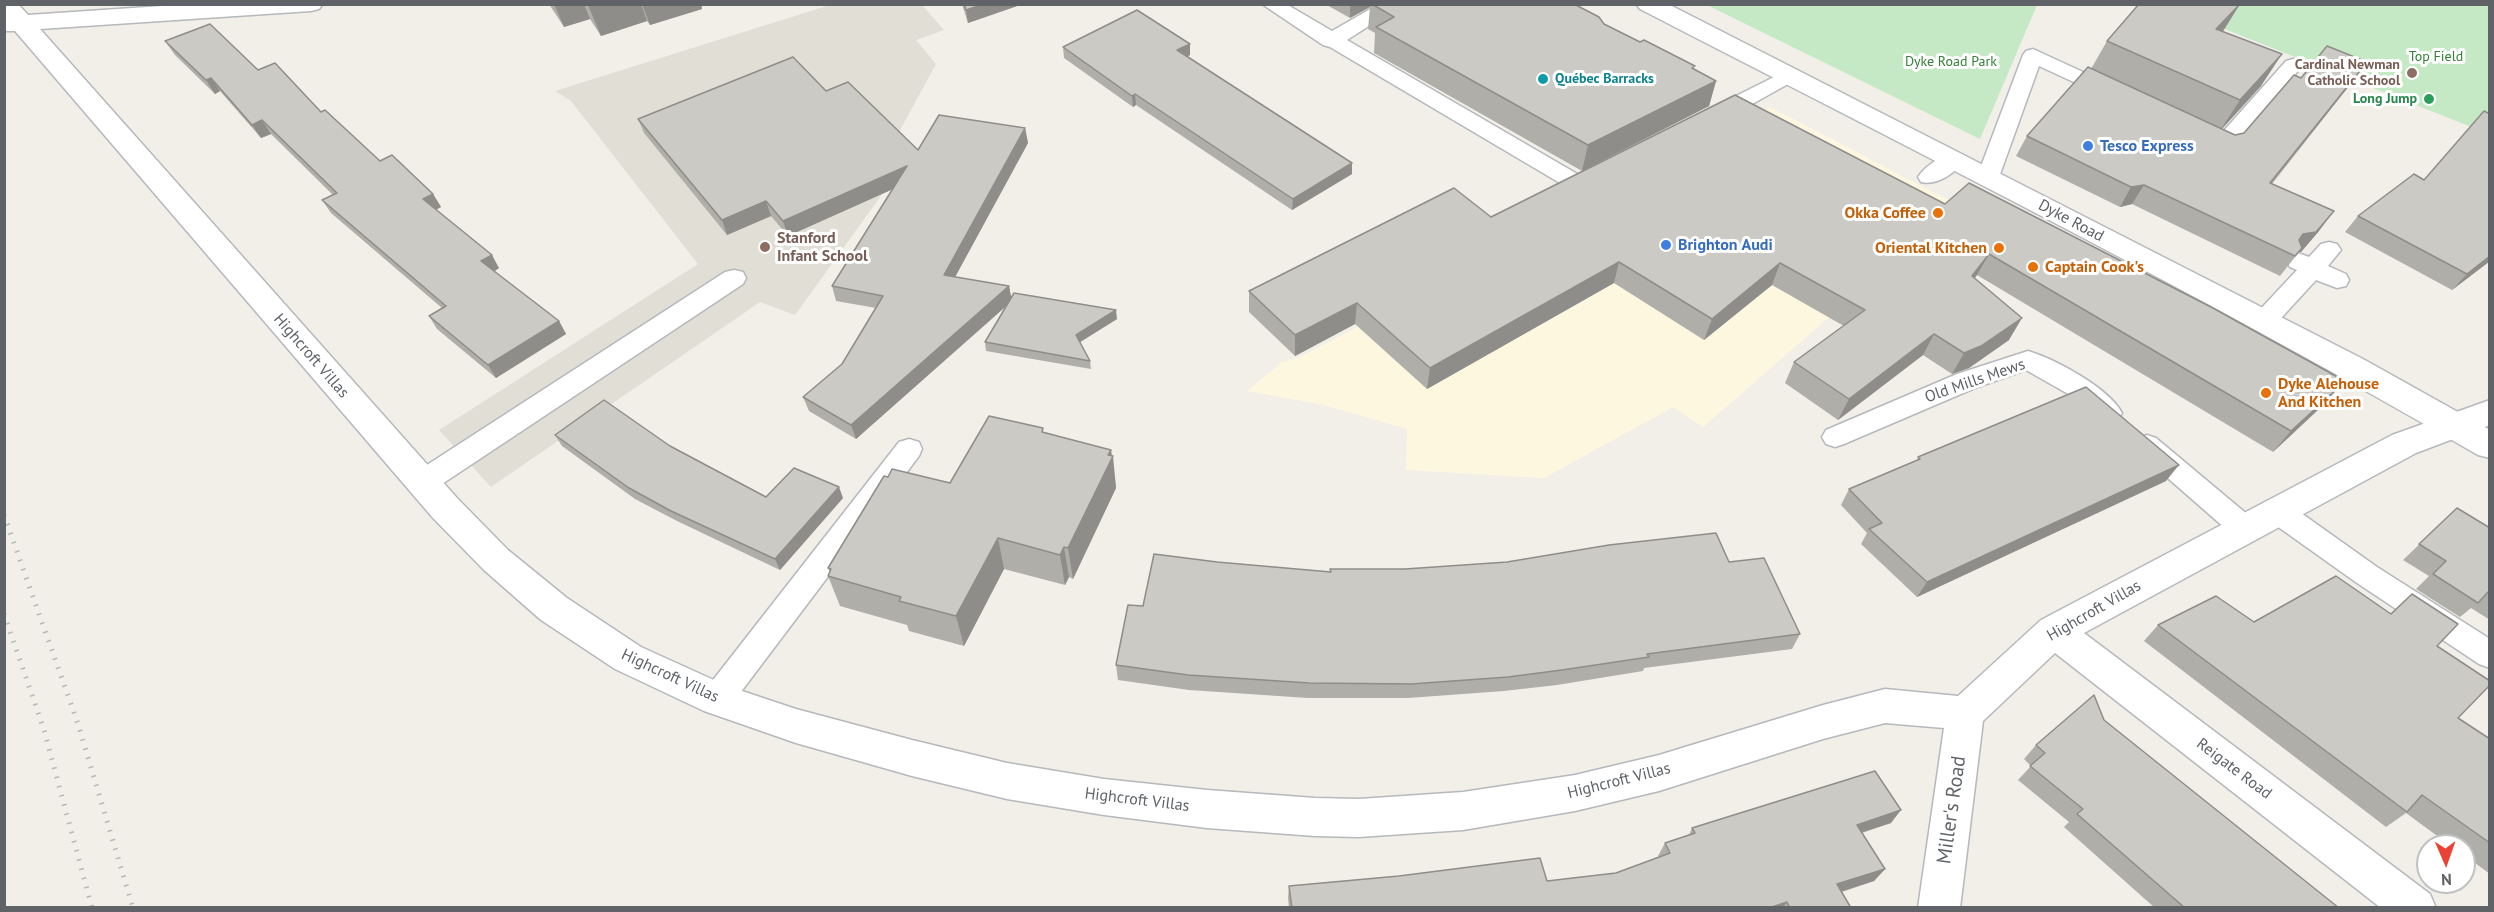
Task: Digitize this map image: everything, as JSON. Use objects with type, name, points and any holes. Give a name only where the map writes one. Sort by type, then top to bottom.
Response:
[{"type":"street","points":[[10,18],[311,4]]},
{"type":"street","name":"Dyke Road","points":[[1648,4],[1988,177],[2352,367],[2490,446]]},
{"type":"street","name":"Highcroft Villas","points":[[10,18],[423,482],[496,560],[554,609],[628,658],[717,699],[796,726],[1007,781],[1104,797],[1196,808],[1359,818],[1462,811],[1575,793],[1659,772],[1823,722],[1885,706],[1965,713],[2054,631],[2404,444],[2490,412]]},
{"type":"street","name":"Reigate Road","points":[[2054,631],[2415,908]]},
{"type":"street","name":"Miller's Road","points":[[1939,908],[1965,713]]},
{"type":"lane","points":[[1271,4],[1330,41],[1578,184],[1619,164]]},
{"type":"lane","points":[[1330,41],[1394,4]]},
{"type":"lane","points":[[1988,177],[2033,55],[2128,100]]},
{"type":"lane","points":[[2192,130],[2223,145],[2293,65]]},
{"type":"lane","points":[[1690,128],[1790,75]]},
{"type":"lane","points":[[1929,177],[1953,160]]},
{"type":"lane","points":[[2263,322],[2303,264],[2329,250]]},
{"type":"lane","points":[[2303,264],[2337,280]]},
{"type":"lane","points":[[423,482],[734,278]]},
{"type":"lane","name":"Old Mills Mews","points":[[1835,437],[1966,381],[2028,360],[2079,387],[2244,528]]},
{"type":"lane","points":[[717,699],[909,449]]},
{"type":"lane","points":[[2277,511],[2367,575],[2490,655]]},
{"type":"shaded area","name":"Stanford Infant School","points":[[830,5],[922,5],[944,30],[916,40],[936,64],[881,165],[901,168],[795,315],[760,302],[491,487],[439,430],[698,264],[571,101],[555,91]]},
{"type":"shaded area","points":[[1770,107],[1958,205],[1703,427],[1673,407],[1544,478],[1406,470],[1407,429],[1324,405],[1247,391],[1282,362],[1298,358],[1354,329]]},
{"type":"green space","name":"Dyke Road Park","points":[[1707,5],[2037,5],[1980,139]]},
{"type":"green space","name":"Top Field","points":[[2164,5],[2489,5],[2489,134]]},
{"type":"building","points":[[964,4],[984,4],[966,10]]},
{"type":"building","name":"Québec Barracks","points":[[1372,4],[1574,4],[1599,17],[1604,24],[1640,42],[1644,40],[1695,66],[1692,68],[1716,81],[1588,145],[1376,27],[1394,17]]},
{"type":"building","points":[[2139,4],[2240,4],[2216,29],[2282,54],[2240,100],[2107,41]]},
{"type":"building","points":[[1137,10],[1190,44],[1177,50],[1352,163],[1293,199],[1135,94],[1132,96],[1063,47]]},
{"type":"building","points":[[210,24],[258,70],[275,63],[321,112],[325,110],[380,161],[392,155],[433,194],[423,199],[492,255],[481,261],[559,321],[488,365],[429,316],[446,306],[322,200],[337,193],[262,120],[252,125],[211,78],[206,80],[165,41]]},
{"type":"building","points":[[2327,46],[2367,62],[2270,183],[2334,211],[2316,232],[2303,234],[2299,240],[2302,248],[2295,256],[2144,185],[2131,187],[2027,136],[2088,67],[2235,135],[2244,133],[2294,75],[2301,78]]},
{"type":"building","points":[[793,57],[826,91],[848,82],[918,150],[939,115],[1025,128],[944,275],[1009,286],[851,425],[803,397],[842,364],[883,296],[832,286],[907,166],[783,221],[766,201],[722,220],[638,119]]},
{"type":"building","points":[[1735,95],[1945,204],[1969,183],[2211,307],[2343,380],[2337,386],[2339,387],[2291,431],[1989,254],[1972,276],[2022,318],[1981,346],[1964,353],[1934,334],[1849,399],[1794,362],[1865,310],[1780,263],[1712,319],[1619,262],[1430,368],[1357,303],[1295,335],[1249,291],[1454,188],[1491,217]]},
{"type":"building","points":[[2484,111],[2490,114],[2490,256],[2467,274],[2358,216],[2414,174],[2424,180]]},
{"type":"building","points":[[1014,293],[1116,310],[1076,335],[1090,361],[985,342]]},
{"type":"building","points":[[2086,387],[2179,465],[1927,582],[1869,529],[1882,523],[1849,489],[1920,459],[1918,457]]},
{"type":"building","points":[[604,400],[670,446],[766,497],[794,468],[839,487],[775,559],[671,511],[629,488],[555,435]]},
{"type":"building","points":[[989,416],[1043,428],[1042,432],[1111,450],[1108,455],[1113,456],[1068,548],[1064,547],[1060,555],[998,538],[956,616],[899,601],[901,597],[828,576],[831,569],[828,568],[884,476],[888,477],[892,469],[950,483]]},
{"type":"building","points":[[2457,508],[2490,528],[2490,593],[2488,592],[2478,603],[2433,574],[2446,561],[2419,544]]},
{"type":"building","points":[[1716,533],[1729,562],[1764,558],[1800,634],[1647,654],[1649,657],[1508,677],[1411,684],[1309,683],[1188,675],[1116,665],[1128,605],[1143,606],[1154,554],[1331,572],[1330,569],[1405,569],[1507,562],[1609,545]]},
{"type":"building","points":[[2336,576],[2391,614],[2412,594],[2458,624],[2437,646],[2490,681],[2490,685],[2458,718],[2490,739],[2490,843],[2422,795],[2407,812],[2158,625],[2216,596],[2254,622]]},
{"type":"building","points":[[2094,695],[2104,720],[2339,908],[2185,908],[2077,814],[2083,809],[2030,766],[2045,753],[2036,745]]},
{"type":"building","points":[[1875,771],[1901,810],[1857,825],[1885,869],[1837,884],[1851,908],[1790,908],[1787,902],[1769,908],[1292,908],[1289,886],[1399,876],[1540,858],[1547,881],[1616,873],[1670,853],[1665,843],[1695,833],[1692,828]]},
{"type":"railway","points":[[4,515],[78,724],[133,908]]},
{"type":"railway","points":[[4,614],[44,730],[92,908]]},
{"type":"place","name":"Cardinal Newman Catholic School","points":[[2412,73]]},
{"type":"place","name":"Québec Barracks","points":[[1543,79]]},
{"type":"place","name":"Long Jump","points":[[2429,99]]},
{"type":"place","name":"Tesco Express","points":[[2088,146]]},
{"type":"place","name":"Okka Coffee","points":[[1938,213]]},
{"type":"place","name":"Brighton Audi","points":[[1666,245]]},
{"type":"place","name":"Stanford Infant School","points":[[765,247]]},
{"type":"place","name":"Oriental Kitchen","points":[[1999,248]]},
{"type":"place","name":"Captain Cook's","points":[[2033,267]]},
{"type":"place","name":"Dyke Alehouse And Kitchen","points":[[2266,393]]}]
